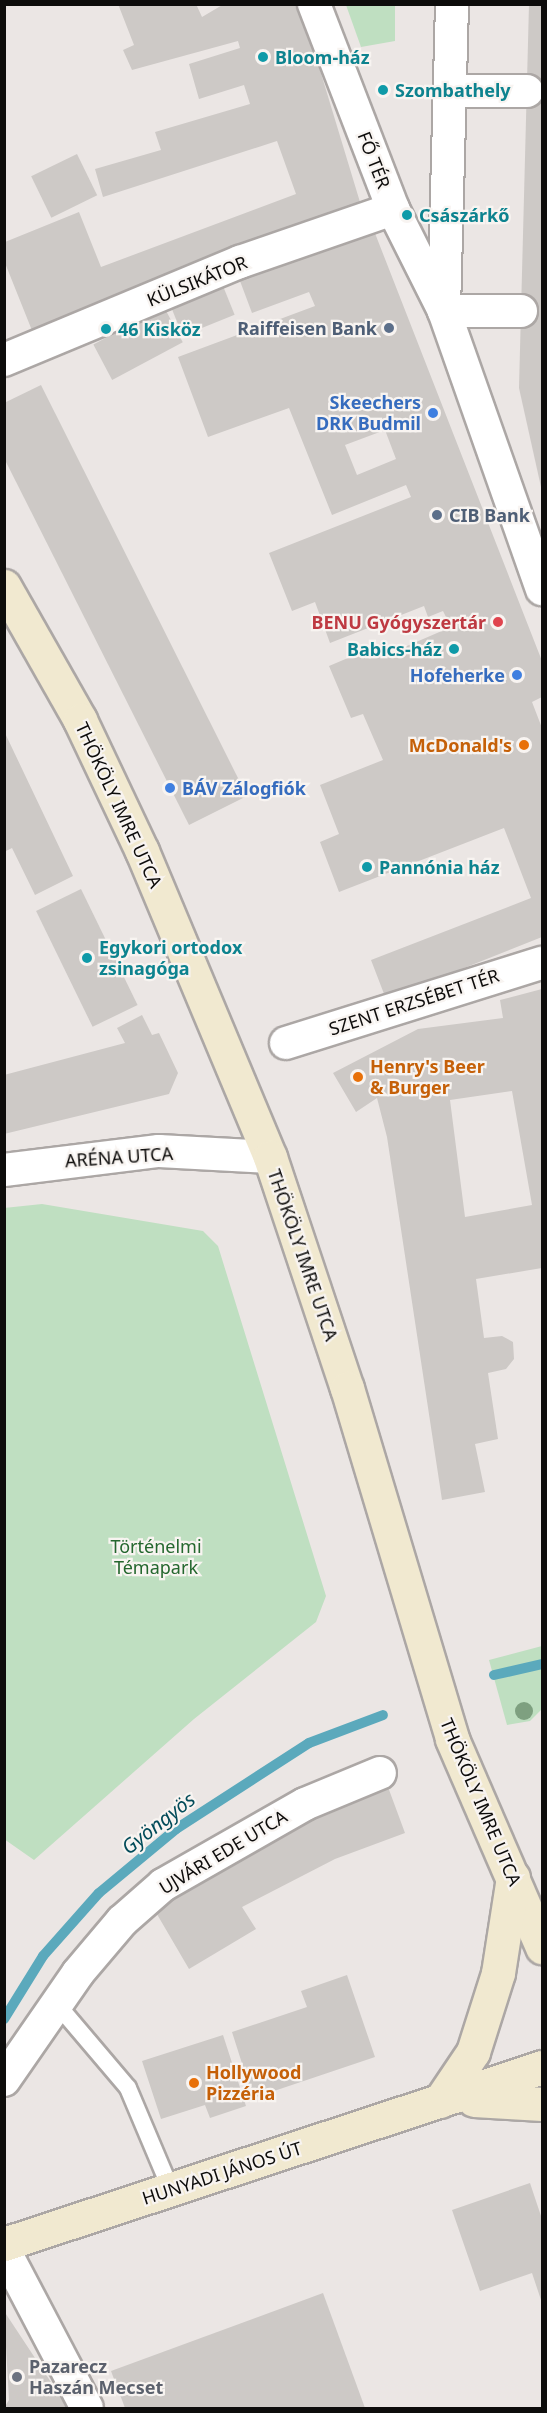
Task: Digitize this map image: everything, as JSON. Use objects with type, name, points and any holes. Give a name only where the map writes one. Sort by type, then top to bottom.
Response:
[{"type":"street","name":"FŐ TÉR","points":[[314,4],[393,209],[444,311],[543,589]]},
{"type":"street","name":"FŐ TÉR","points":[[444,311],[452,4]]},
{"type":"street","points":[[450,91],[527,91]]},
{"type":"street","name":"KÜLSIKÁTOR","points":[[9,353],[240,262],[393,209]]},
{"type":"street","points":[[444,311],[520,311]]},
{"type":"street","name":"THÖKÖLY IMRE UTCA","points":[[4,586],[80,720],[146,860],[270,1157],[347,1388],[452,1739],[543,1947]]},
{"type":"street","name":"SZENT ERZSÉBET TÉR","points":[[286,1043],[543,963]]},
{"type":"street","name":"ARÉNA UTCA","points":[[4,1170],[159,1151],[270,1157]]},
{"type":"street","name":"UJVÁRI EDE UTCA","points":[[4,2080],[56,2003],[122,1922],[163,1885],[305,1804],[380,1773]]},
{"type":"street","points":[[440,2101],[472,2052],[498,1973],[513,1877]]},
{"type":"street","name":"HUNYADI JÁNOS ÚT","points":[[4,2244],[543,2067]]},
{"type":"street","name":"HUNYADI JÁNOS ÚT","points":[[440,2101],[543,2104]]},
{"type":"street","points":[[4,2250],[87,2409]]},
{"type":"lane","points":[[56,2003],[128,2088],[171,2190]]},
{"type":"green space","points":[[346,5],[395,5],[395,41],[361,47]]},
{"type":"green space","name":"Történelmi Témapark","points":[[42,1204],[203,1231],[218,1246],[326,1596],[316,1622],[194,1719],[34,1860],[4,1839],[4,1208]]},
{"type":"green space","points":[[542,1646],[542,1709],[530,1721],[507,1725],[489,1660]]},
{"type":"building","points":[[118,4],[196,4],[202,17],[224,4],[300,4],[363,212],[35,338],[5,263],[5,242],[79,212],[101,267],[296,194],[277,141],[103,197],[95,169],[161,150],[155,132],[250,104],[244,85],[199,99],[189,64],[240,48],[238,41],[132,70],[123,50],[134,45]]},
{"type":"building","points":[[529,4],[542,4],[541,487],[519,388]]},
{"type":"building","points":[[77,154],[97,195],[51,218],[31,176]]},
{"type":"building","points":[[371,223],[542,661],[542,697],[532,702],[542,728],[542,937],[386,999],[371,960],[531,898],[504,828],[339,892],[320,842],[339,834],[320,785],[383,760],[363,714],[351,718],[329,666],[381,644],[386,655],[451,627],[443,611],[428,617],[424,606],[330,643],[315,602],[292,611],[269,553],[411,497],[406,485],[332,515],[289,408],[208,437],[178,357],[315,306],[309,292],[252,313],[237,273]],"holes":[[[385,430],[396,459],[357,475],[345,445]]]},
{"type":"building","points":[[223,286],[235,315],[183,336],[171,307]]},
{"type":"building","points":[[164,307],[183,342],[112,380],[93,345]]},
{"type":"building","points":[[41,385],[247,796],[189,825],[4,458],[4,403]]},
{"type":"building","points":[[4,731],[73,876],[35,895],[12,848],[4,852]]},
{"type":"building","name":"Egykori ortodox zsinagóga","points":[[81,889],[138,1005],[93,1027],[36,911]]},
{"type":"building","points":[[542,989],[542,1268],[476,1279],[484,1338],[502,1336],[513,1342],[514,1359],[506,1369],[488,1373],[498,1439],[475,1444],[485,1492],[442,1500],[387,1137],[377,1098],[356,1112],[333,1073],[418,1029],[503,1018],[500,1000]],"holes":[[[512,1091],[532,1205],[465,1217],[450,1100]]]},
{"type":"building","points":[[142,1015],[152,1035],[159,1033],[178,1073],[169,1094],[4,1134],[4,1075],[125,1043],[117,1028]]},
{"type":"building","points":[[388,1787],[405,1833],[335,1859],[242,1907],[256,1929],[189,1969],[151,1904],[316,1816]]},
{"type":"building","points":[[347,1975],[375,2057],[253,2098],[232,2032],[307,2007],[301,1991]]},
{"type":"building","name":"Hollywood Pizzéria","points":[[223,2035],[246,2106],[210,2118],[205,2105],[161,2119],[142,2061]]},
{"type":"building","points":[[530,2183],[542,2219],[542,2303],[532,2273],[480,2291],[452,2210]]},
{"type":"building","points":[[323,2293],[365,2408],[125,2408],[111,2371]]},
{"type":"building","points":[[4,2311],[68,2408],[4,2408],[9,2400]]},
{"type":"waterway","name":"Gyöngyös","points":[[494,1675],[542,1664]]},
{"type":"waterway","name":"Gyöngyös","points":[[4,2019],[43,1956],[99,1893],[176,1829],[309,1743],[383,1715]]},
{"type":"place","name":"Bloom-ház","points":[[263,57]]},
{"type":"place","name":"Szombathely","points":[[383,90]]},
{"type":"place","name":"Császárkő","points":[[407,215]]},
{"type":"place","name":"Raiffeisen Bank","points":[[389,328]]},
{"type":"place","name":"46 Kisköz","points":[[106,329]]},
{"type":"place","name":"Skeechers DRK Budmil","points":[[433,413]]},
{"type":"place","name":"CIB Bank","points":[[437,515]]},
{"type":"place","name":"BENU Gyógyszertár","points":[[498,622]]},
{"type":"place","name":"Babics-ház","points":[[454,649]]},
{"type":"place","name":"Hofeherke","points":[[517,675]]},
{"type":"place","name":"McDonald's","points":[[524,745]]},
{"type":"place","name":"BÁV Zálogfiók","points":[[170,788]]},
{"type":"place","name":"Pannónia ház","points":[[367,867]]},
{"type":"place","name":"Egykori ortodox zsinagóga","points":[[87,958]]},
{"type":"place","name":"Henry's Beer & Burger","points":[[358,1077]]},
{"type":"place","name":"Hollywood Pizzéria","points":[[194,2083]]},
{"type":"place","name":"Pazarecz Haszán Mecset","points":[[17,2377]]}]
